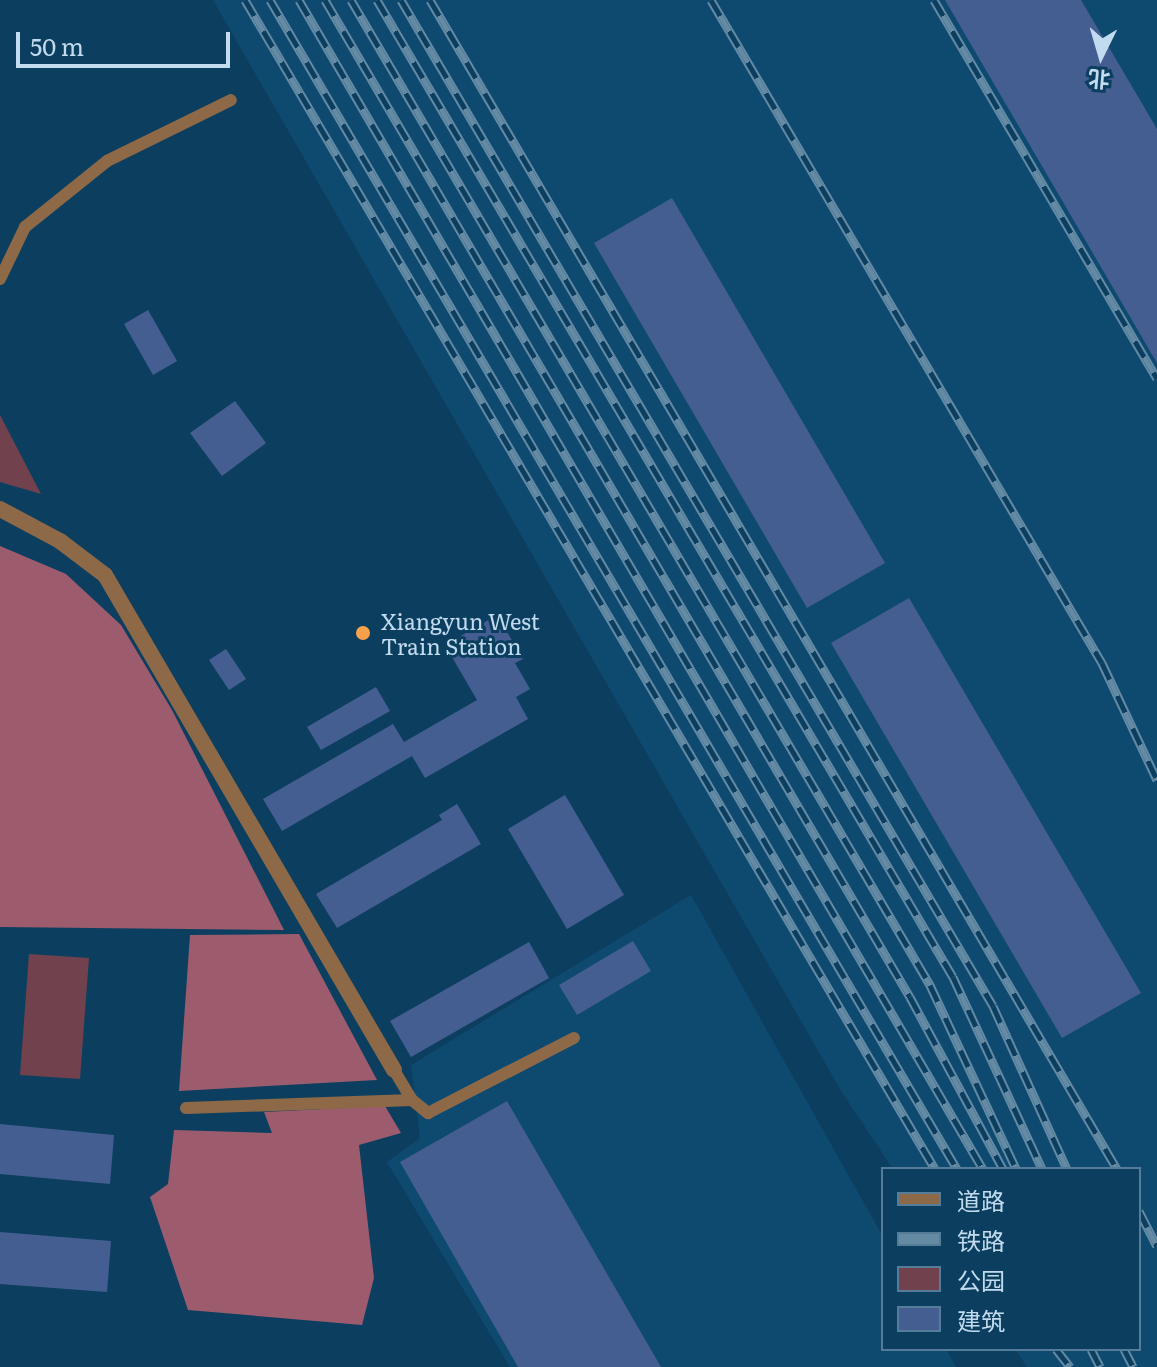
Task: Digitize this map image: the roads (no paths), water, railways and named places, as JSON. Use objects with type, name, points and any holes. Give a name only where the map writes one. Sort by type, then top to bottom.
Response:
[{"type":"street","points":[[0,509],[60,541],[105,575],[394,1070]]},
{"type":"lane","points":[[0,279],[25,227],[107,161],[231,100]]},
{"type":"lane","points":[[394,1070],[412,1100],[428,1113],[574,1038]]},
{"type":"lane","points":[[186,1108],[412,1100]]},
{"type":"railway","points":[[245,0],[934,1167]]},
{"type":"railway","points":[[270,0],[956,1167]]},
{"type":"railway","points":[[299,0],[982,1167]]},
{"type":"railway","points":[[325,0],[910,997],[1002,1167]]},
{"type":"railway","points":[[351,0],[930,985],[1015,1167]]},
{"type":"railway","points":[[377,0],[953,977],[1041,1167]]},
{"type":"railway","points":[[401,0],[993,1006],[1066,1167]]},
{"type":"railway","points":[[430,0],[1116,1167]]},
{"type":"railway","points":[[711,0],[1102,663],[1157,780]]},
{"type":"railway","points":[[934,0],[1157,378]]},
{"type":"railway","points":[[1141,1215],[1157,1246]]},
{"type":"railway","points":[[1058,1351],[1070,1367]]},
{"type":"railway","points":[[1092,1351],[1100,1367]]},
{"type":"railway","points":[[1125,1351],[1133,1367]]},
{"type":"place","name":"Xiangyun West Train Station","points":[[363,633]]}]
